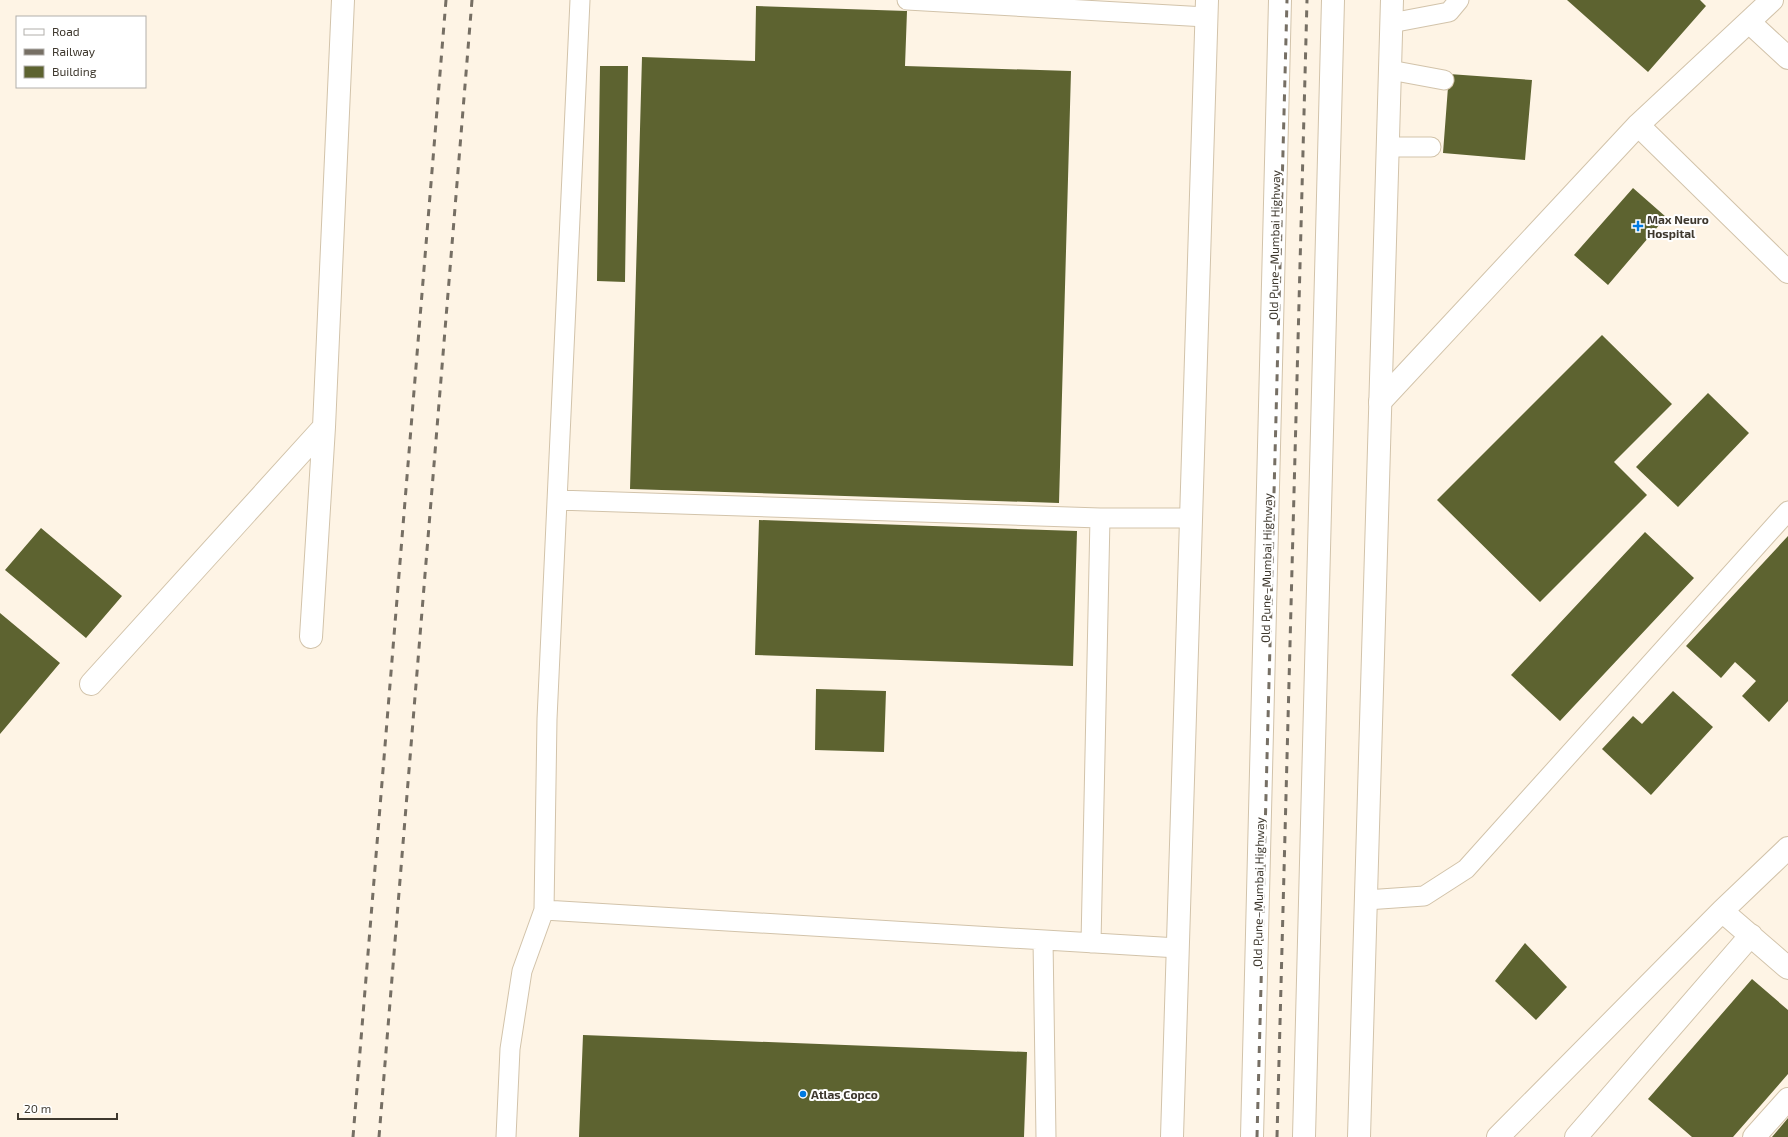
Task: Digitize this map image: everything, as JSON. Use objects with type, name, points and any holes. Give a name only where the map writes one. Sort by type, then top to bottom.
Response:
[{"type":"main road","points":[[311,637],[324,427],[343,0]]},
{"type":"main road","name":"Old Pune–Mumbai Highway","points":[[1252,1137],[1280,0]]},
{"type":"main road","points":[[1304,1137],[1333,0]]},
{"type":"main road","points":[[1359,1137],[1392,0]]},
{"type":"main road","points":[[1380,402],[1638,125],[1772,0]]},
{"type":"main road","points":[[1172,1137],[1207,8]]},
{"type":"main road","points":[[1749,22],[1788,58]]},
{"type":"main road","points":[[1638,125],[1785,262]]},
{"type":"main road","points":[[91,684],[324,427]]},
{"type":"main road","points":[[1498,1137],[1722,911],[1788,848]]},
{"type":"main road","points":[[1722,911],[1788,968]]},
{"type":"main road","points":[[1576,1137],[1751,936]]},
{"type":"main road","points":[[1754,1137],[1788,1099]]},
{"type":"lane","points":[[506,1137],[510,1049],[522,971],[544,910],[547,719],[580,0]]},
{"type":"lane","points":[[907,0],[1207,8]]},
{"type":"lane","points":[[1391,23],[1449,12],[1459,0]]},
{"type":"lane","points":[[1390,70],[1444,80]]},
{"type":"lane","points":[[1387,147],[1431,147]]},
{"type":"lane","points":[[557,500],[1100,518],[1191,518]]},
{"type":"lane","points":[[1366,900],[1424,896],[1466,869],[1788,511]]},
{"type":"lane","points":[[1091,943],[1100,518]]},
{"type":"lane","points":[[544,910],[1178,948]]},
{"type":"lane","points":[[1042,940],[1046,1137]]},
{"type":"building","points":[[1567,0],[1700,0],[1706,6],[1648,72]]},
{"type":"building","points":[[756,6],[907,11],[905,66],[1071,71],[1059,503],[630,489],[642,57],[755,61]]},
{"type":"building","points":[[600,66],[628,66],[625,282],[597,281]]},
{"type":"building","points":[[1449,74],[1532,80],[1525,160],[1443,153]]},
{"type":"building","points":[[1633,188],[1666,217],[1608,285],[1574,255]]},
{"type":"building","points":[[1602,335],[1672,404],[1614,462],[1647,495],[1540,602],[1437,500]]},
{"type":"building","points":[[1708,393],[1749,433],[1678,507],[1636,467]]},
{"type":"building","points":[[759,520],[1077,531],[1073,666],[755,655]]},
{"type":"building","points":[[41,528],[122,596],[86,638],[5,570]]},
{"type":"building","points":[[1645,532],[1694,578],[1560,721],[1511,675]]},
{"type":"building","points":[[1788,536],[1788,701],[1769,722],[1742,696],[1756,681],[1735,662],[1721,678],[1686,646]]},
{"type":"building","points":[[0,613],[60,663],[0,734]]},
{"type":"building","points":[[816,689],[886,691],[884,752],[815,750]]},
{"type":"building","points":[[1673,691],[1713,727],[1651,795],[1602,749],[1633,716],[1642,724]]},
{"type":"building","points":[[1525,943],[1567,987],[1536,1020],[1495,981]]},
{"type":"building","points":[[1752,979],[1788,1010],[1788,1074],[1733,1137],[1692,1137],[1648,1099]]},
{"type":"building","name":"Atlas Copco","points":[[583,1035],[1027,1052],[1024,1137],[579,1137]]},
{"type":"building","points":[[1788,1118],[1788,1137],[1772,1137]]},
{"type":"railway","points":[[353,1137],[446,0]]},
{"type":"railway","points":[[379,1137],[472,0]]},
{"type":"railway","points":[[1257,1137],[1287,0]]},
{"type":"railway","points":[[1277,1137],[1307,0]]},
{"type":"place","name":"Max Neuro Hospital","points":[[1638,226]]},
{"type":"place","name":"Atlas Copco","points":[[803,1094]]}]
